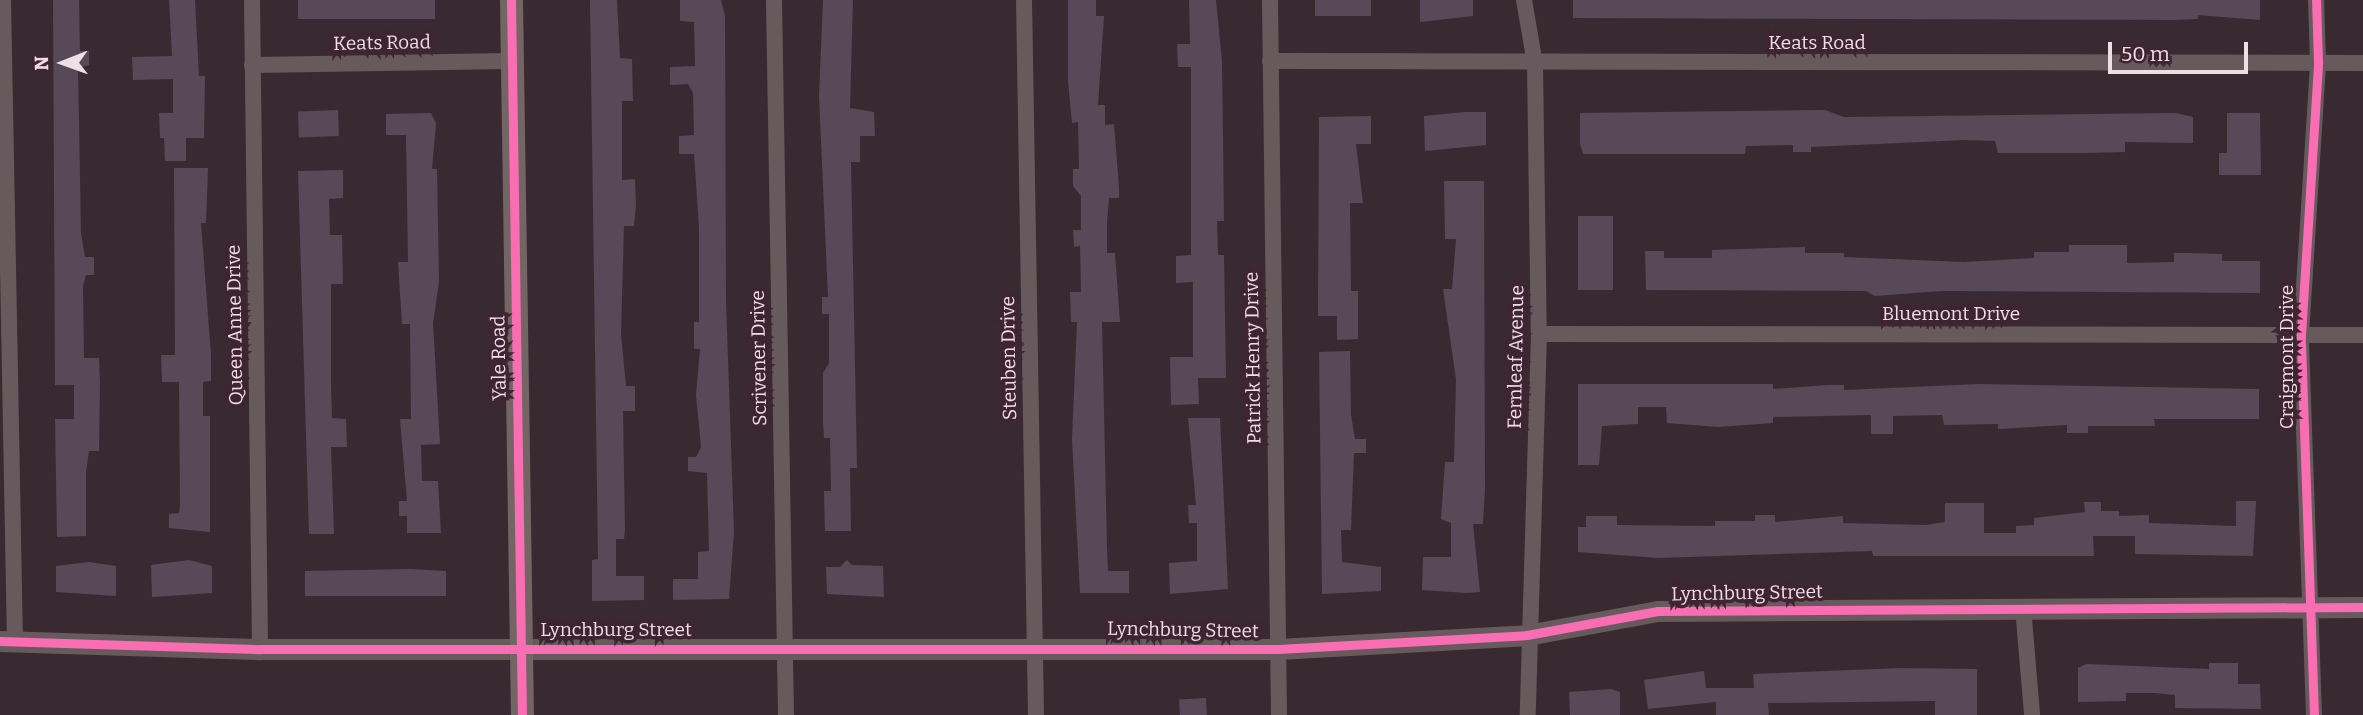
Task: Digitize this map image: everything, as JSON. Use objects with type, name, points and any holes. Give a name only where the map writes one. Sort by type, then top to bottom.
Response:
[{"type":"main road","name":"Yale Road","points":[[511,0],[522,715]]},
{"type":"street","points":[[4,0],[7,641]]},
{"type":"street","name":"Queen Anne Drive","points":[[252,0],[260,649]]},
{"type":"street","name":"Scrivener Drive","points":[[774,0],[786,715]]},
{"type":"street","name":"Steuben Drive","points":[[1024,0],[1036,715]]},
{"type":"street","name":"Patrick Henry Drive","points":[[1270,0],[1279,715]]},
{"type":"street","name":"Fernleaf Avenue","points":[[1524,0],[1535,64],[1539,334],[1527,635],[1528,715]]},
{"type":"street","name":"Craigmont Drive","points":[[2314,715],[2301,335],[2318,62],[2316,0]]},
{"type":"street","name":"Keats Road","points":[[253,65],[512,61]]},
{"type":"street","name":"Keats Road","points":[[1270,61],[1535,64],[2363,63]]},
{"type":"street","name":"Bluemont Drive","points":[[1539,334],[2363,335]]},
{"type":"street","name":"Lynchburg Street","points":[[7,641],[260,649],[1035,646],[1278,649],[1527,635],[1658,611],[2310,604],[2363,607]]},
{"type":"street","points":[[2023,607],[2032,715]]},
{"type":"building","points":[[53,0],[79,0],[80,51],[89,51],[89,65],[78,68],[81,233],[85,257],[94,257],[94,275],[86,275],[83,286],[84,358],[99,358],[100,383],[99,451],[89,451],[86,472],[86,536],[57,537],[55,419],[74,419],[74,385],[55,385]]},
{"type":"building","points":[[169,0],[195,0],[199,76],[205,76],[204,138],[186,138],[186,161],[165,161],[164,138],[160,138],[159,113],[173,113],[173,79],[133,80],[132,57],[172,56]]},
{"type":"building","points":[[298,0],[435,0],[435,19],[298,19]]},
{"type":"building","points":[[590,0],[617,0],[620,58],[632,59],[633,101],[622,101],[622,180],[635,179],[636,205],[634,226],[624,226],[621,334],[626,386],[635,386],[635,411],[623,411],[625,530],[624,539],[616,539],[616,576],[644,576],[644,600],[592,601],[592,560],[598,559]]},
{"type":"building","points":[[680,0],[721,0],[725,16],[726,301],[734,532],[729,599],[673,600],[673,579],[698,579],[698,552],[709,551],[707,473],[688,471],[688,457],[696,457],[701,447],[696,395],[700,349],[694,349],[694,322],[699,322],[699,228],[694,154],[679,154],[679,136],[694,135],[693,93],[688,84],[670,85],[670,67],[695,66],[694,22],[680,21]]},
{"type":"building","points":[[823,0],[853,0],[850,108],[874,112],[875,136],[860,136],[860,162],[851,162],[857,468],[850,468],[851,531],[825,531],[824,491],[831,491],[830,438],[824,438],[823,421],[823,373],[829,363],[829,314],[822,314],[822,297],[828,297],[819,96]]},
{"type":"building","points":[[1068,0],[1096,0],[1096,16],[1104,16],[1098,105],[1105,105],[1105,125],[1114,124],[1119,198],[1109,198],[1107,253],[1115,253],[1120,322],[1102,322],[1107,548],[1108,571],[1129,571],[1129,593],[1080,593],[1072,439],[1077,322],[1071,322],[1070,292],[1081,292],[1080,246],[1074,247],[1073,230],[1081,230],[1081,196],[1073,186],[1073,169],[1079,169],[1078,122],[1072,123],[1068,81]]},
{"type":"building","points":[[1189,0],[1216,0],[1222,61],[1224,221],[1217,221],[1218,255],[1224,255],[1226,378],[1198,378],[1199,404],[1171,405],[1170,357],[1193,357],[1193,282],[1176,283],[1176,256],[1191,255],[1191,67],[1178,67],[1177,44],[1190,44]]},
{"type":"building","points":[[1315,0],[1371,0],[1371,16],[1315,16]]},
{"type":"building","points":[[1420,0],[1473,0],[1473,16],[1420,22]]},
{"type":"building","points":[[1573,0],[2260,0],[2260,20],[2198,15],[2198,19],[2174,20],[1573,18]]},
{"type":"building","points":[[338,110],[339,136],[299,137],[298,111]]},
{"type":"building","points":[[1825,110],[1844,117],[2176,113],[2193,117],[2193,143],[2125,142],[2125,152],[1998,153],[1995,141],[1965,140],[1811,147],[1811,152],[1793,152],[1793,145],[1746,146],[1745,154],[1583,154],[1580,144],[1580,113]]},
{"type":"building","points":[[1486,112],[1486,145],[1425,151],[1424,116]]},
{"type":"building","points":[[431,113],[436,123],[432,169],[437,169],[439,282],[433,323],[440,444],[421,445],[422,481],[438,481],[441,533],[407,533],[407,516],[399,516],[399,501],[407,501],[400,419],[411,419],[410,324],[402,324],[398,262],[408,262],[406,135],[386,135],[386,114]]},
{"type":"building","points":[[2227,113],[2260,113],[2261,175],[2219,175],[2219,153],[2227,153]]},
{"type":"building","points":[[1371,116],[1371,144],[1356,144],[1363,203],[1350,203],[1351,291],[1358,291],[1358,339],[1337,340],[1337,316],[1318,316],[1319,117]]},
{"type":"building","points":[[174,168],[208,168],[206,223],[201,223],[211,355],[211,381],[203,382],[203,416],[210,416],[210,532],[169,528],[169,514],[179,513],[180,506],[179,382],[162,382],[161,355],[175,355]]},
{"type":"building","points":[[343,170],[343,198],[329,199],[330,235],[342,235],[343,284],[331,284],[331,384],[332,418],[346,419],[347,447],[331,447],[334,534],[309,534],[298,171]]},
{"type":"building","points":[[1444,181],[1484,181],[1485,489],[1483,524],[1473,524],[1480,592],[1467,593],[1422,590],[1423,557],[1451,557],[1451,523],[1441,519],[1445,462],[1454,462],[1456,379],[1443,289],[1452,289],[1456,239],[1445,239]]},
{"type":"building","points":[[1578,216],[1613,216],[1613,290],[1578,290]]},
{"type":"building","points":[[2069,245],[2127,245],[2127,263],[2174,262],[2174,253],[2222,254],[2222,261],[2260,261],[2260,293],[1942,291],[1875,296],[1866,291],[1646,290],[1645,251],[1664,251],[1664,258],[1712,258],[1712,250],[1805,247],[1805,253],[1844,253],[1844,257],[1964,262],[2034,258],[2034,252],[2069,252]]},
{"type":"building","points":[[1350,351],[1351,415],[1355,439],[1366,439],[1366,453],[1354,453],[1351,530],[1341,530],[1342,562],[1381,567],[1381,591],[1322,594],[1319,352]]},
{"type":"building","points":[[1578,384],[1773,384],[1773,389],[1844,385],[1844,390],[1979,384],[2259,389],[2259,419],[2154,419],[2155,426],[2088,426],[2088,433],[2067,433],[2067,425],[1998,429],[1998,424],[1944,425],[1942,415],[1893,416],[1893,434],[1871,434],[1871,415],[1773,417],[1773,423],[1718,427],[1667,423],[1666,407],[1638,407],[1638,424],[1602,426],[1599,465],[1578,465]]},
{"type":"building","points":[[1188,418],[1220,418],[1228,589],[1170,594],[1169,563],[1197,561],[1197,523],[1189,523],[1188,505],[1196,505]]},
{"type":"building","points":[[2236,501],[2256,501],[2253,556],[2135,554],[2135,536],[2093,536],[2094,556],[1873,556],[1872,551],[1658,558],[1578,552],[1578,527],[1586,527],[1586,516],[1617,516],[1617,525],[1715,526],[1715,521],[1755,521],[1755,515],[1775,515],[1775,522],[1843,516],[1843,523],[1926,525],[1945,522],[1945,503],[1984,503],[1984,533],[2016,533],[2016,526],[2034,525],[2034,518],[2085,512],[2084,502],[2101,502],[2101,511],[2119,511],[2119,516],[2149,515],[2149,523],[2236,526]]},
{"type":"building","points":[[189,560],[212,566],[212,593],[152,597],[151,565]]},
{"type":"building","points":[[847,560],[852,565],[883,566],[884,597],[827,594],[826,567],[840,567]]},
{"type":"building","points":[[89,562],[116,566],[116,596],[56,592],[56,566]]},
{"type":"building","points":[[305,571],[446,571],[446,596],[305,596]]},
{"type":"building","points":[[2209,663],[2238,663],[2238,684],[2260,684],[2261,709],[2175,708],[2175,695],[2155,693],[2126,693],[2126,701],[2078,702],[2078,668],[2086,664],[2209,669]]},
{"type":"building","points":[[1900,668],[1977,669],[1977,715],[1935,715],[1935,701],[1768,703],[1769,715],[1716,715],[1716,702],[1648,709],[1644,680],[1704,671],[1706,688],[1754,688],[1753,674]]},
{"type":"building","points":[[1611,689],[1620,692],[1620,715],[1570,715],[1569,692]]},
{"type":"building","points":[[1206,698],[1207,715],[1180,715],[1179,699]]},
{"type":"cycle path","points":[[511,0],[522,715]]},
{"type":"cycle path","points":[[2314,715],[2301,335],[2318,62],[2316,0]]},
{"type":"cycle path","points":[[0,641],[260,649],[1278,649],[1527,635],[1658,611],[2363,607]]}]
